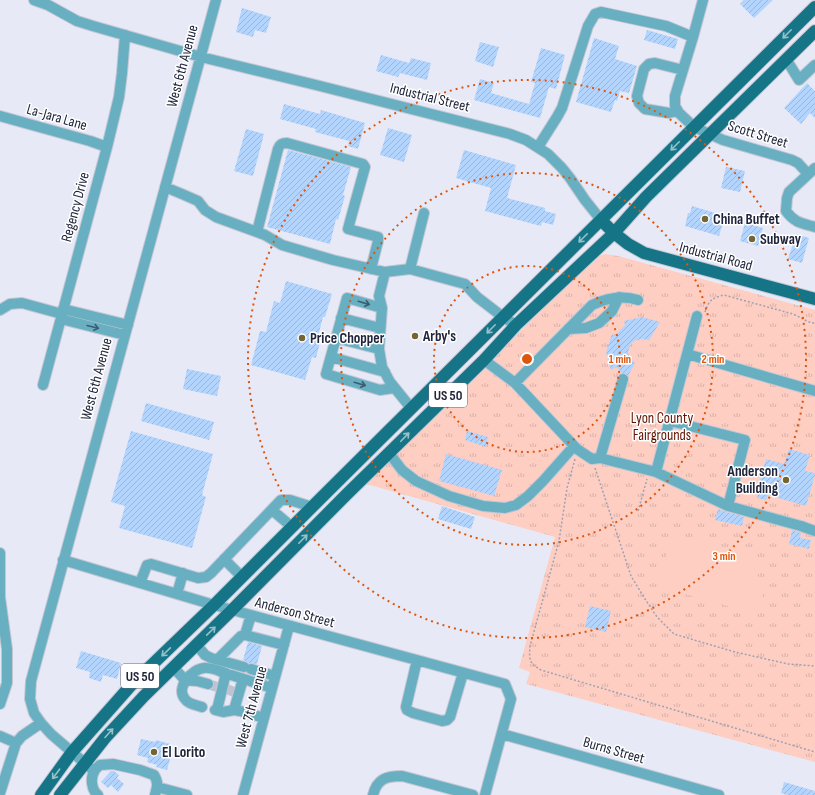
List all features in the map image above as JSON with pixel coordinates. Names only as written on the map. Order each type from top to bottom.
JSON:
[{"type":"main road","name":"US 50","points":[[41,795],[72,752],[134,682],[214,605],[815,7]]},
{"type":"main road","name":"US 50","points":[[60,795],[90,767],[105,738],[144,696],[484,360],[516,325],[614,233],[646,197],[815,31]]},
{"type":"main road","name":"Industrial Street","points":[[601,220],[614,233]]},
{"type":"main road","name":"Industrial Road","points":[[614,233],[628,244],[644,253],[815,299]]},
{"type":"street","name":"West 6th Avenue","points":[[90,767],[40,723],[34,713],[30,699],[30,681],[166,188],[216,0]]},
{"type":"street","points":[[694,127],[674,106],[675,96],[703,0]]},
{"type":"street","name":"Industrial Street","points":[[38,1],[77,21],[201,57],[510,134],[526,140],[548,154],[562,168],[601,220]]},
{"type":"street","points":[[538,147],[562,108],[588,26],[595,14],[601,12],[666,26],[693,37]]},
{"type":"street","name":"Regency Drive","points":[[43,385],[119,97],[125,35]]},
{"type":"street","points":[[786,59],[799,80],[815,65]]},
{"type":"street","points":[[678,111],[669,113],[645,109],[639,103],[637,96],[644,69],[649,64],[655,63],[683,70]]},
{"type":"street","name":"La-Jara Lane","points":[[0,116],[107,147]]},
{"type":"street","name":"Scott Street","points":[[694,127],[723,140],[792,160],[812,171]]},
{"type":"street","points":[[257,232],[278,149],[282,143],[287,143],[363,164],[365,167],[348,228],[378,237],[371,269]]},
{"type":"street","points":[[812,171],[789,192],[786,211],[796,222],[815,227]]},
{"type":"street","points":[[166,188],[198,201],[206,210],[216,217],[257,232],[282,245],[333,260],[385,272],[410,269],[465,284],[477,297],[516,325]]},
{"type":"street","points":[[410,269],[424,213]]},
{"type":"street","points":[[385,272],[379,296],[382,308],[379,349],[382,367],[394,388],[411,408]]},
{"type":"street","points":[[515,383],[592,305],[602,300],[619,297],[629,297],[638,300]]},
{"type":"street","points":[[568,329],[586,328],[599,323],[612,311],[619,297]]},
{"type":"street","points":[[382,308],[347,298],[326,374],[380,390],[394,388]]},
{"type":"street","points":[[0,310],[10,304],[22,303],[126,330]]},
{"type":"street","points":[[653,471],[670,421],[687,354],[700,317]]},
{"type":"street","points":[[341,318],[380,328]]},
{"type":"street","points":[[336,338],[379,349]]},
{"type":"street","points":[[687,354],[815,391]]},
{"type":"street","points":[[331,357],[385,372]]},
{"type":"street","points":[[484,360],[515,383],[576,448],[596,458],[653,471],[728,506],[815,531]]},
{"type":"street","points":[[596,458],[623,379]]},
{"type":"street","points":[[670,421],[745,440],[728,506]]},
{"type":"street","points":[[389,453],[402,470],[416,481],[450,496],[482,506],[505,508],[516,505],[528,496],[576,448]]},
{"type":"street","points":[[140,583],[146,565],[151,564],[198,578],[206,577],[281,500],[290,500],[312,507]]},
{"type":"street","points":[[272,510],[292,526]]},
{"type":"street","points":[[0,553],[0,597],[7,649],[7,683],[0,704]]},
{"type":"street","name":"Anderson Street","points":[[63,560],[214,605],[504,684],[511,699],[502,734]]},
{"type":"street","points":[[224,560],[242,577]]},
{"type":"street","points":[[177,594],[184,573]]},
{"type":"street","points":[[218,659],[241,636],[245,634],[250,615]]},
{"type":"street","name":"West 7th Avenue","points":[[243,795],[289,626]]},
{"type":"street","points":[[245,634],[284,645]]},
{"type":"street","points":[[196,644],[205,655],[275,676]]},
{"type":"street","points":[[417,660],[406,707],[407,710],[413,713],[442,721],[447,720],[450,717],[463,673]]},
{"type":"street","points":[[173,667],[185,680],[197,681],[225,689],[243,679]]},
{"type":"street","points":[[202,706],[184,699],[182,691],[185,680],[196,670],[204,668],[215,670],[272,688]]},
{"type":"street","points":[[226,673],[225,689],[216,710],[223,712],[234,710],[264,718]]},
{"type":"street","points":[[225,689],[234,710]]},
{"type":"street","points":[[0,793],[16,743],[22,736],[40,723]]},
{"type":"street","points":[[485,795],[502,734]]},
{"type":"street","name":"Burns Street","points":[[502,734],[719,795]]},
{"type":"street","points":[[0,736],[16,743]]},
{"type":"street","points":[[98,795],[95,793],[91,782],[90,767],[113,764],[140,770],[154,775],[157,780],[156,791],[187,795]]},
{"type":"street","points":[[373,795],[376,786],[383,779],[393,776],[402,776],[473,795]]},
{"type":"path","points":[[700,317],[707,305],[714,298],[724,295],[794,314],[808,322],[815,324]]},
{"type":"path","points":[[576,448],[567,488],[559,541],[530,646],[529,657],[531,662],[541,670],[815,752]]},
{"type":"path","points":[[596,458],[631,576],[657,617],[674,634],[735,652],[788,664],[815,666]]},
{"type":"path","points":[[638,512],[653,471]]},
{"type":"green space","name":"Lyon County Fairgrounds","points":[[605,254],[618,256],[815,310],[815,762],[526,684],[530,672],[519,668],[555,537],[366,484],[591,261]]},
{"type":"green space","points":[[676,534],[747,554],[765,589],[760,605],[749,612],[657,586],[672,538]]},
{"type":"building","points":[[744,0],[773,0],[754,18],[740,4]]},
{"type":"building","points":[[242,8],[271,17],[266,33],[255,30],[253,37],[236,32]]},
{"type":"building","points":[[647,30],[678,39],[675,49],[644,40]]},
{"type":"building","points":[[594,38],[619,46],[615,59],[637,66],[629,93],[620,91],[611,112],[576,102]]},
{"type":"building","points":[[480,42],[499,47],[493,67],[475,61]]},
{"type":"building","points":[[541,48],[565,55],[556,89],[549,87],[540,118],[474,100],[480,79],[494,83],[491,93],[529,104],[535,83],[531,82]]},
{"type":"building","points":[[381,55],[409,63],[411,58],[431,63],[427,80],[400,73],[398,77],[376,71]]},
{"type":"building","points":[[807,83],[815,91],[815,118],[810,113],[801,124],[784,108]]},
{"type":"building","points":[[284,104],[320,114],[321,110],[365,123],[358,149],[348,146],[349,141],[315,132],[316,129],[280,119]]},
{"type":"building","points":[[388,128],[412,135],[404,162],[380,155]]},
{"type":"building","points":[[246,129],[264,134],[253,176],[234,171]]},
{"type":"building","points":[[288,150],[351,167],[343,195],[345,196],[338,220],[336,219],[330,244],[267,227]]},
{"type":"building","points":[[464,150],[516,165],[507,198],[545,208],[545,211],[556,214],[553,225],[542,222],[541,226],[485,211],[491,188],[456,178]]},
{"type":"building","points":[[726,167],[745,171],[740,192],[721,188]]},
{"type":"building","points":[[692,206],[725,216],[719,236],[685,226],[688,213],[690,213]]},
{"type":"building","points":[[745,223],[763,228],[758,246],[740,241]]},
{"type":"building","points":[[796,234],[809,238],[802,263],[788,259]]},
{"type":"building","points":[[286,281],[332,294],[325,317],[323,317],[317,340],[320,342],[316,358],[312,357],[305,380],[251,365],[260,331],[266,332],[274,301],[280,303]]},
{"type":"building","points":[[642,317],[660,322],[649,340],[641,339],[634,341],[630,345],[628,352],[630,358],[635,363],[628,376],[625,373],[622,373],[617,367],[611,370],[606,352],[612,334],[614,336],[625,325],[624,321]]},
{"type":"building","points":[[187,369],[221,376],[217,396],[183,389]]},
{"type":"building","points":[[146,403],[214,422],[209,440],[141,421]]},
{"type":"building","points":[[131,431],[213,454],[202,495],[206,497],[192,548],[119,528],[125,506],[111,502]]},
{"type":"building","points":[[467,431],[488,437],[486,447],[465,440]]},
{"type":"building","name":"Anderson Building","points":[[789,449],[810,455],[805,471],[815,473],[815,475],[806,506],[768,495],[766,500],[757,498],[760,487],[758,486],[766,459],[784,464]]},
{"type":"building","points":[[446,454],[502,470],[494,496],[439,481]]},
{"type":"building","points":[[442,506],[475,517],[471,529],[438,519]]},
{"type":"building","points":[[718,509],[744,517],[742,526],[715,520]]},
{"type":"building","points":[[792,530],[801,533],[800,538],[811,540],[809,549],[789,544]]},
{"type":"building","points":[[590,606],[611,611],[606,632],[585,627]]},
{"type":"building","points":[[248,642],[262,646],[257,664],[249,663],[243,660]]},
{"type":"building","points":[[81,651],[121,663],[117,679],[103,675],[101,682],[89,678],[90,672],[76,668]]},
{"type":"building","points":[[141,739],[155,742],[156,740],[170,744],[169,747],[173,748],[167,770],[156,767],[157,765],[147,762],[148,758],[137,755]]},
{"type":"building","points":[[111,771],[114,771],[119,775],[117,778],[124,784],[118,792],[111,785],[108,788],[101,782]]},
{"type":"building","points":[[784,782],[815,791],[815,795],[787,795],[781,793]]},
{"type":"tunnel","points":[[208,684],[217,687]]},
{"type":"tunnel","points":[[227,689],[234,692]]},
{"type":"place","name":"China Buffet","points":[[705,219]]},
{"type":"place","name":"Subway","points":[[752,239]]},
{"type":"place","name":"Arby's","points":[[415,336]]},
{"type":"place","name":"Price Chopper","points":[[302,338]]},
{"type":"place","name":"Anderson Building","points":[[786,480]]},
{"type":"place","name":"El Lorito","points":[[154,752]]}]
